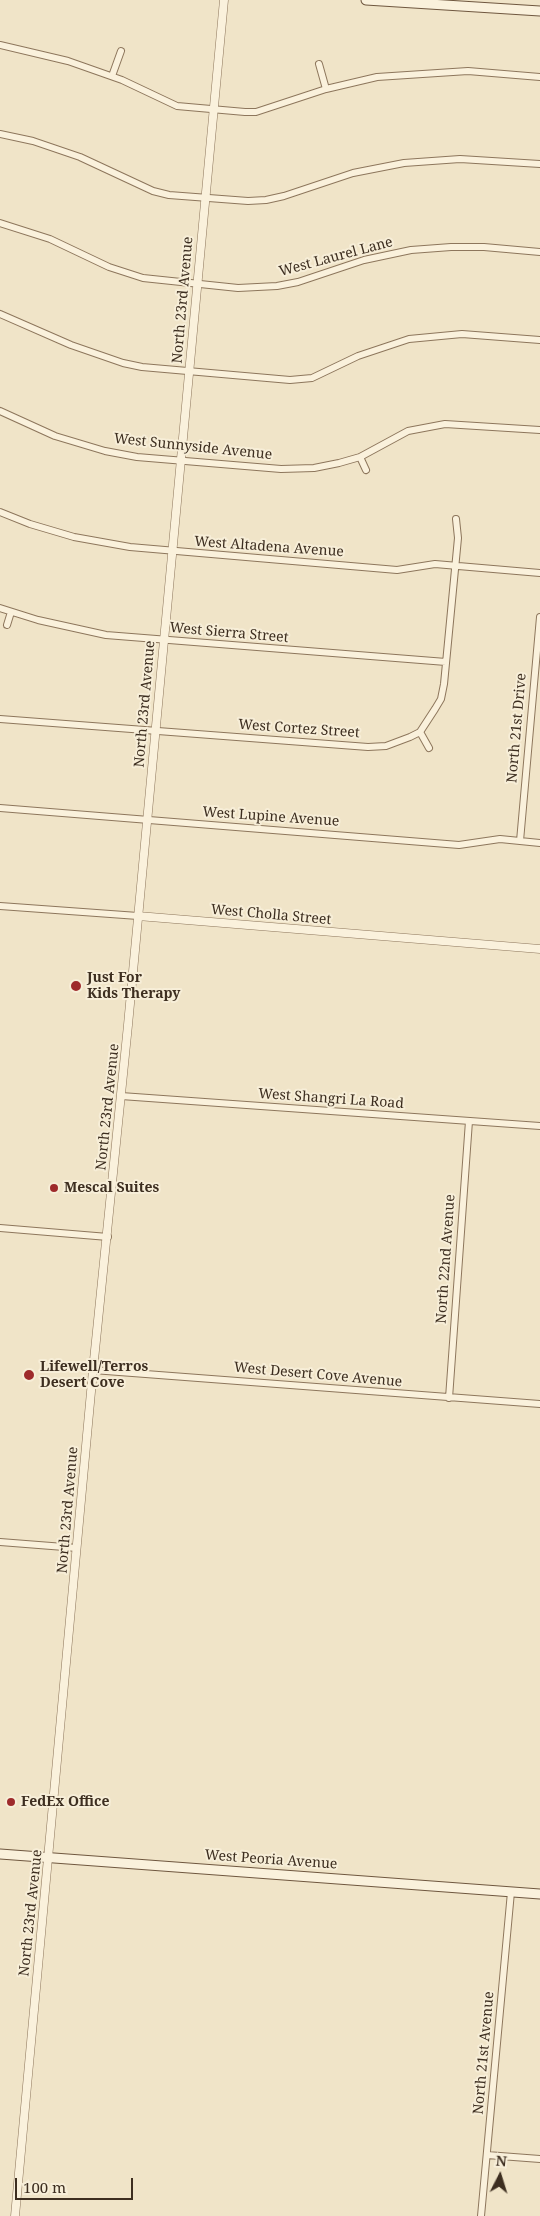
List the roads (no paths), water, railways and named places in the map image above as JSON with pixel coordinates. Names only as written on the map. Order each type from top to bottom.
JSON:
[{"type":"main road","points":[[366,0],[495,4],[540,11]]},
{"type":"main road","name":"West Peoria Avenue","points":[[0,1854],[540,1894]]},
{"type":"street","name":"North 23rd Avenue","points":[[15,2216],[93,1370],[108,1237],[224,0]]},
{"type":"street","points":[[0,45],[61,59],[112,76],[177,106],[214,110],[256,112],[326,89],[377,77],[468,71],[540,77]]},
{"type":"street","points":[[112,76],[121,51]]},
{"type":"street","points":[[319,64],[326,89]]},
{"type":"street","points":[[0,134],[33,141],[80,157],[153,191],[205,198],[266,200],[284,196],[353,173],[427,160],[460,159],[540,164]]},
{"type":"street","name":"West Laurel Lane","points":[[0,223],[50,239],[124,273],[158,281],[238,288],[277,286],[318,276],[377,256],[412,250],[476,247],[540,252]]},
{"type":"street","points":[[0,314],[98,356],[142,367],[302,380],[324,373],[376,349],[409,339],[462,334],[540,340]]},
{"type":"street","name":"West Sunnyside Avenue","points":[[0,410],[55,436],[137,457],[301,469],[360,457],[408,431],[445,424],[540,430]]},
{"type":"street","points":[[360,457],[366,470]]},
{"type":"street","name":"West Altadena Avenue","points":[[0,512],[30,524],[74,537],[172,552],[397,570],[435,564],[540,573]]},
{"type":"street","points":[[429,748],[420,732],[440,699],[446,662],[456,566],[458,538],[456,519]]},
{"type":"street","name":"West Sierra Street","points":[[0,608],[78,630],[163,640],[446,662]]},
{"type":"street","points":[[7,626],[11,612]]},
{"type":"street","name":"North 21st Drive","points":[[520,841],[540,617]]},
{"type":"street","name":"West Cortez Street","points":[[0,719],[368,747],[386,746],[420,732]]},
{"type":"street","name":"West Lupine Avenue","points":[[0,808],[459,845],[500,839],[540,843]]},
{"type":"street","name":"West Cholla Street","points":[[0,906],[540,949]]},
{"type":"street","name":"West Shangri La Road","points":[[121,1096],[540,1126]]},
{"type":"street","name":"North 22nd Avenue","points":[[449,1398],[468,1121]]},
{"type":"street","points":[[0,1228],[108,1237]]},
{"type":"street","name":"West Desert Cove Avenue","points":[[93,1370],[540,1404]]},
{"type":"street","points":[[0,1542],[77,1548]]},
{"type":"street","name":"North 21st Avenue","points":[[481,2216],[511,1892]]},
{"type":"street","points":[[487,2155],[540,2159]]},
{"type":"place","name":"Just For Kids Therapy","points":[[76,986]]},
{"type":"place","name":"Mescal Suites","points":[[54,1188]]},
{"type":"place","name":"Lifewell/Terros Desert Cove","points":[[29,1375]]},
{"type":"place","name":"FedEx Office","points":[[11,1802]]}]
